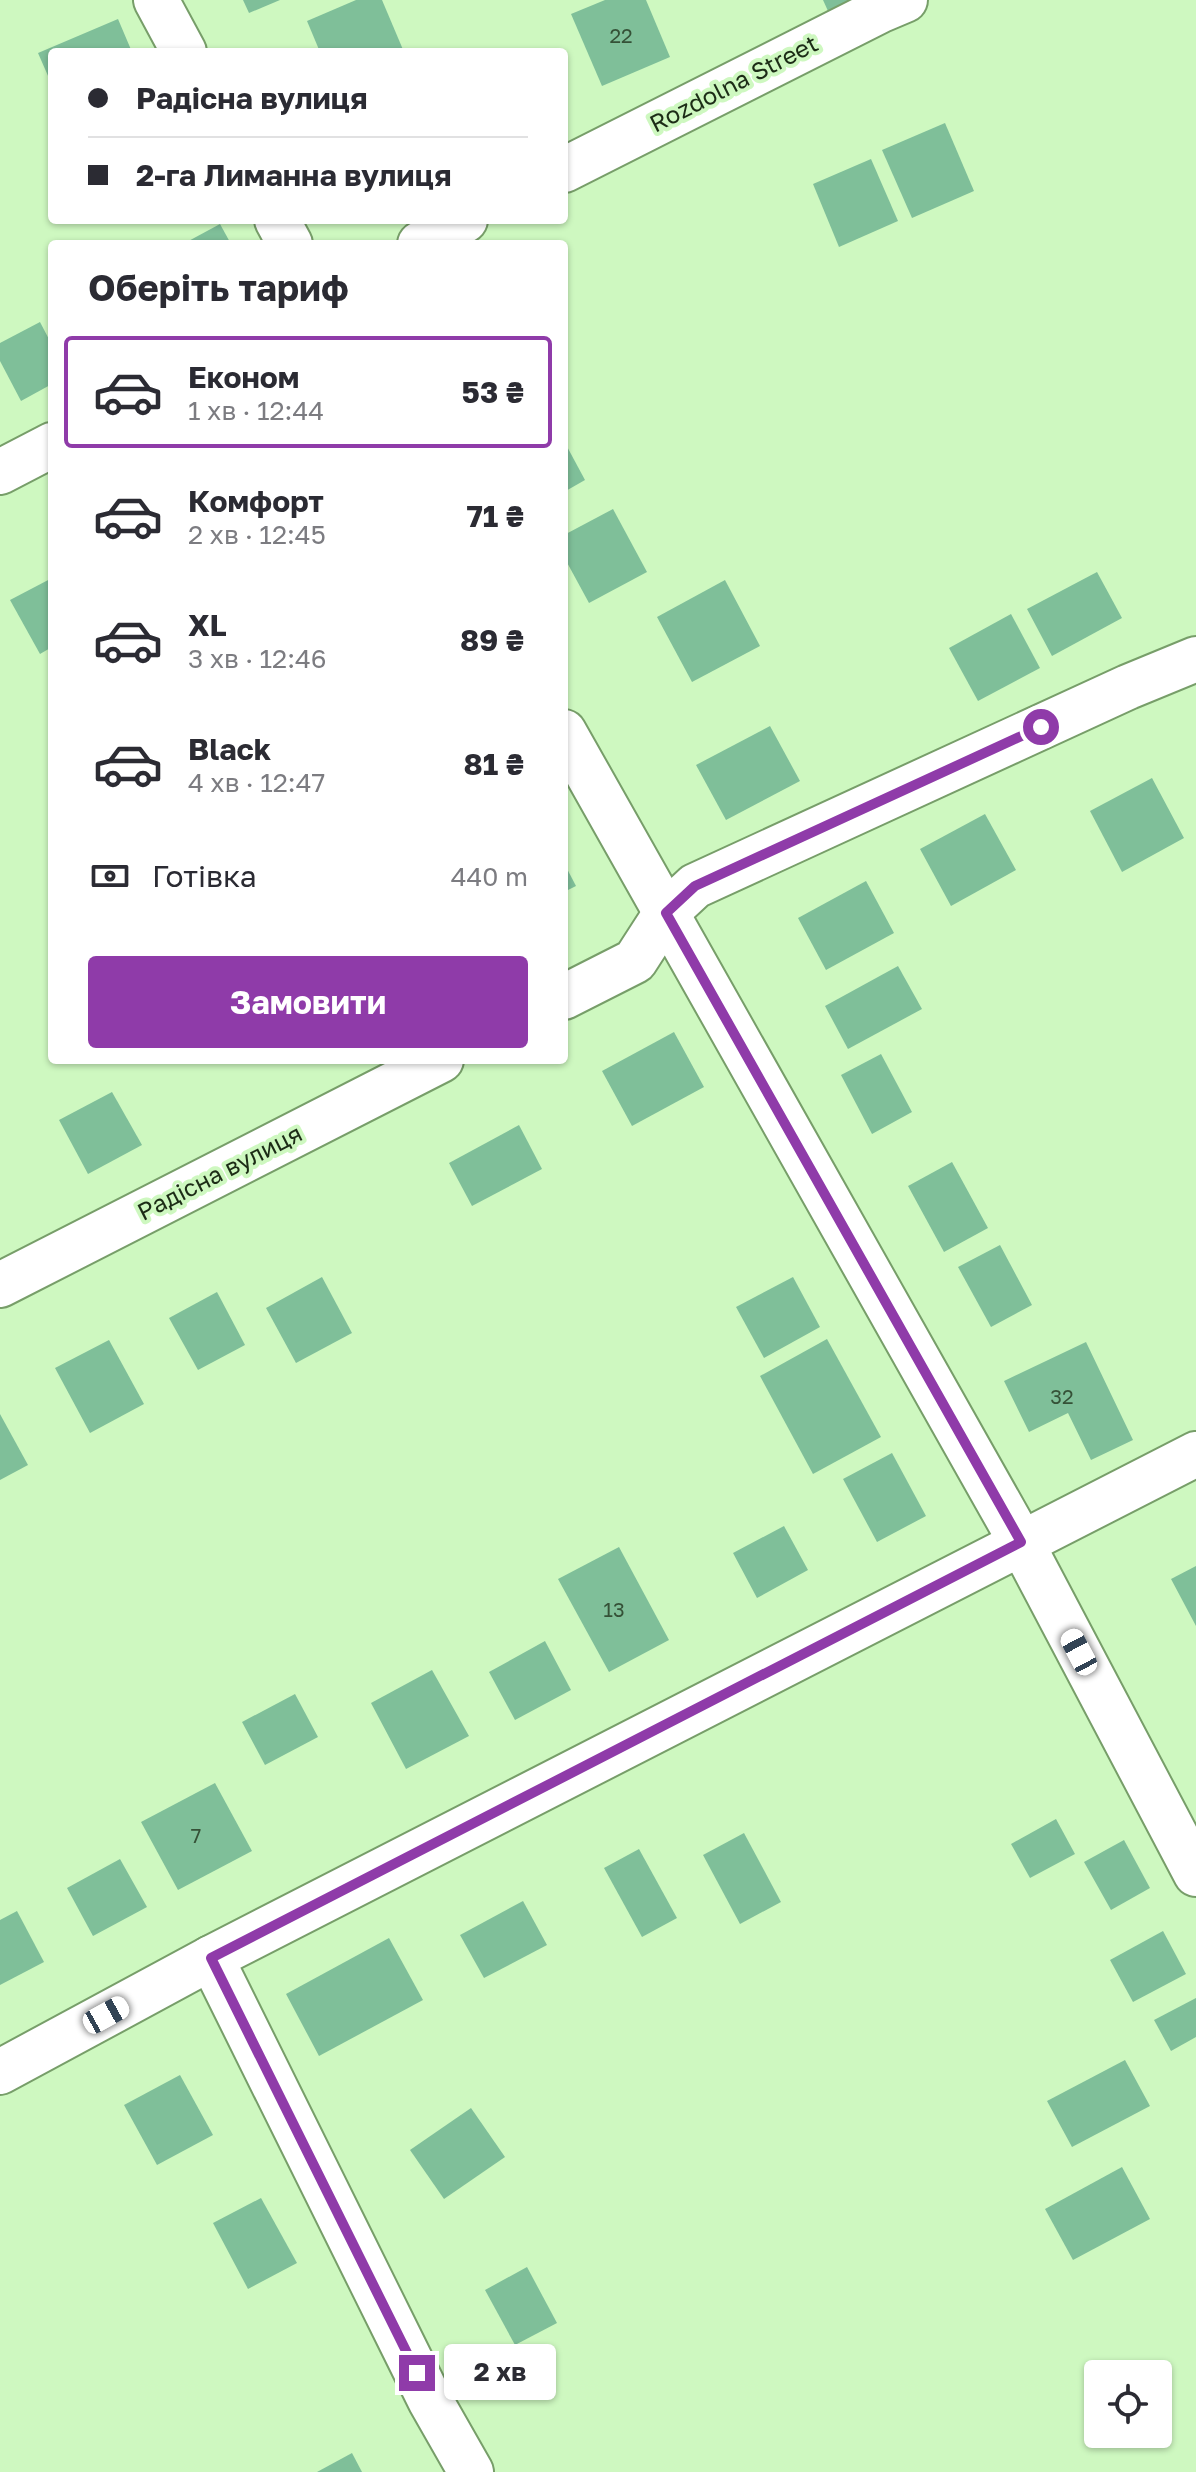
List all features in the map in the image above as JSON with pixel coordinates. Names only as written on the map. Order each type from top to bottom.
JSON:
[{"type":"street","points":[[156,0],[182,48]]},
{"type":"street","name":"Rozdolna Street","points":[[568,168],[905,0]]},
{"type":"street","points":[[428,240],[458,224]]},
{"type":"street","points":[[0,472],[48,447]]},
{"type":"street","points":[[568,995],[635,961],[666,913],[695,886],[1128,687],[1196,659]]},
{"type":"street","points":[[568,739],[1021,1542],[1196,1874]]},
{"type":"street","name":"Радісна вулиця","points":[[0,1285],[433,1064]]},
{"type":"street","points":[[0,2072],[211,1958],[1196,1454]]},
{"type":"street","points":[[211,1958],[430,2400],[471,2472]]},
{"type":"building","points":[[243,0],[280,0],[249,13]]},
{"type":"building","points":[[356,0],[382,0],[402,48],[318,48],[307,21]]},
{"type":"building","points":[[605,0],[646,0],[670,57],[602,86],[571,14]]},
{"type":"building","points":[[823,0],[854,0],[828,11]]},
{"type":"building","points":[[118,19],[130,48],[50,48]]},
{"type":"building","points":[[48,49],[48,76],[38,53]]},
{"type":"building","points":[[945,123],[974,191],[912,218],[882,150]]},
{"type":"building","points":[[871,159],[898,221],[839,247],[813,184]]},
{"type":"building","points":[[220,224],[229,240],[190,240]]},
{"type":"building","points":[[40,322],[48,337],[48,386],[21,401],[0,361],[0,343]]},
{"type":"building","points":[[568,448],[585,480],[568,490]]},
{"type":"building","points":[[613,509],[647,572],[589,603],[568,564],[568,533]]},
{"type":"building","points":[[1097,572],[1122,618],[1052,656],[1027,609]]},
{"type":"building","points":[[48,580],[48,649],[40,654],[10,600]]},
{"type":"building","points":[[725,580],[760,646],[692,682],[657,617]]},
{"type":"building","points":[[1011,614],[1040,668],[978,701],[949,648]]},
{"type":"building","points":[[770,726],[800,781],[726,820],[696,765]]},
{"type":"building","points":[[1152,778],[1184,838],[1122,872],[1090,811]]},
{"type":"building","points":[[985,814],[1016,870],[951,906],[920,849]]},
{"type":"building","points":[[568,871],[576,886],[568,890]]},
{"type":"building","points":[[866,881],[894,933],[826,970],[798,918]]},
{"type":"building","points":[[898,966],[922,1009],[848,1049],[825,1006]]},
{"type":"building","points":[[674,1032],[704,1087],[632,1126],[602,1071]]},
{"type":"building","points":[[881,1054],[912,1112],[872,1134],[841,1075]]},
{"type":"building","points":[[112,1092],[142,1145],[88,1174],[59,1120]]},
{"type":"building","points":[[519,1125],[542,1169],[472,1206],[449,1163]]},
{"type":"building","points":[[952,1162],[988,1228],[944,1252],[908,1186]]},
{"type":"building","points":[[1000,1245],[1032,1305],[991,1327],[958,1267]]},
{"type":"building","points":[[322,1277],[352,1333],[296,1363],[266,1308]]},
{"type":"building","points":[[793,1277],[820,1327],[764,1358],[736,1307]]},
{"type":"building","points":[[217,1292],[245,1345],[198,1370],[169,1318]]},
{"type":"building","points":[[827,1339],[881,1437],[813,1474],[760,1376]]},
{"type":"building","points":[[109,1340],[144,1404],[90,1433],[55,1368]]},
{"type":"building","points":[[1086,1342],[1133,1440],[1091,1460],[1068,1413],[1029,1432],[1004,1381]]},
{"type":"building","points":[[0,1414],[28,1465],[0,1480]]},
{"type":"building","points":[[892,1453],[926,1516],[877,1542],[843,1479]]},
{"type":"building","points":[[784,1526],[808,1570],[757,1598],[733,1553]]},
{"type":"building","points":[[619,1547],[669,1640],[609,1672],[558,1579]]},
{"type":"building","points":[[1196,1566],[1196,1626],[1171,1579]]},
{"type":"building","points":[[545,1641],[571,1690],[515,1720],[489,1672]]},
{"type":"building","points":[[432,1670],[469,1736],[406,1769],[371,1703]]},
{"type":"building","points":[[295,1694],[318,1737],[265,1765],[242,1722]]},
{"type":"building","points":[[215,1783],[252,1851],[178,1890],[141,1822]]},
{"type":"building","points":[[1056,1819],[1075,1854],[1030,1878],[1011,1844]]},
{"type":"building","points":[[744,1833],[781,1902],[740,1924],[703,1855]]},
{"type":"building","points":[[1124,1840],[1150,1888],[1111,1910],[1084,1862]]},
{"type":"building","points":[[639,1849],[677,1918],[642,1937],[604,1868]]},
{"type":"building","points":[[120,1859],[147,1907],[93,1936],[67,1888]]},
{"type":"building","points":[[523,1901],[547,1945],[484,1978],[460,1935]]},
{"type":"building","points":[[17,1911],[44,1962],[0,1985],[0,1920]]},
{"type":"building","points":[[1163,1931],[1186,1974],[1133,2002],[1110,1960]]},
{"type":"building","points":[[389,1938],[423,2000],[319,2056],[286,1994]]},
{"type":"building","points":[[1196,1998],[1196,2037],[1171,2051],[1154,2020]]},
{"type":"building","points":[[1125,2060],[1150,2106],[1072,2147],[1047,2101]]},
{"type":"building","points":[[180,2075],[213,2135],[157,2165],[124,2105]]},
{"type":"building","points":[[471,2108],[505,2157],[444,2199],[410,2150]]},
{"type":"building","points":[[1122,2167],[1150,2219],[1073,2260],[1045,2209]]},
{"type":"building","points":[[261,2198],[297,2263],[248,2289],[213,2223]]},
{"type":"building","points":[[527,2267],[557,2323],[515,2345],[485,2290]]},
{"type":"building","points":[[352,2453],[362,2472],[317,2472]]},
{"type":"route","points":[[417,2373],[211,1958],[1021,1542],[666,913],[695,886],[1041,727]]}]
